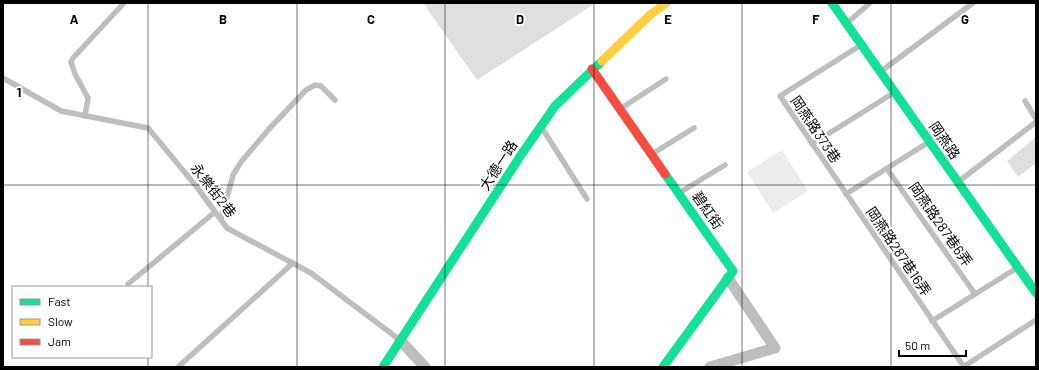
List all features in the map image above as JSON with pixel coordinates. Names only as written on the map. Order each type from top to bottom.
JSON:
[{"type":"street","name":"大德一路","points":[[383,367],[555,106],[650,14],[666,3]]},
{"type":"street","name":"岡燕路","points":[[832,3],[1036,293]]},
{"type":"street","name":"碧紅街","points":[[592,69],[733,271],[728,278]]},
{"type":"street","points":[[663,367],[728,278],[775,348],[710,367]]},
{"type":"street","points":[[400,340],[425,367]]},
{"type":"lane","points":[[85,116],[88,98],[75,74],[71,62],[124,3]]},
{"type":"lane","points":[[846,24],[870,3]]},
{"type":"lane","points":[[880,72],[973,3]]},
{"type":"lane","name":"岡燕路373巷","points":[[846,194],[780,96],[861,44]]},
{"type":"lane","name":"永樂街2巷","points":[[3,78],[61,111],[148,128],[196,186],[227,228],[311,273],[400,340]]},
{"type":"lane","points":[[620,109],[666,79]]},
{"type":"lane","points":[[221,219],[233,175],[241,162],[269,129],[306,90],[315,85],[321,86],[335,100]]},
{"type":"lane","points":[[812,144],[895,92]]},
{"type":"lane","points":[[1024,101],[1036,119]]},
{"type":"lane","points":[[958,182],[1036,122]]},
{"type":"lane","points":[[541,126],[587,199]]},
{"type":"lane","points":[[651,154],[694,128]]},
{"type":"lane","points":[[846,194],[929,141]]},
{"type":"lane","points":[[679,193],[724,165]]},
{"type":"lane","name":"岡燕路287巷6弄","points":[[886,169],[975,294]]},
{"type":"lane","name":"岡燕路287巷16弄","points":[[846,194],[964,367]]},
{"type":"lane","points":[[128,284],[215,212]]},
{"type":"lane","points":[[178,367],[293,263]]},
{"type":"lane","points":[[932,320],[1018,267]]},
{"type":"lane","points":[[964,367],[1036,320]]},
{"type":"shaded area","points":[[782,150],[808,191],[773,213],[747,172]]},
{"type":"building","points":[[423,3],[596,3],[477,80]]},
{"type":"building","points":[[1036,137],[1036,163],[1018,177],[1007,161]]},
{"type":"traffic: fast","points":[[832,3],[1036,293]]},
{"type":"traffic: fast","points":[[383,367],[521,155],[555,106],[602,61]]},
{"type":"traffic: fast","points":[[663,367],[733,271],[665,174]]},
{"type":"traffic: slow","points":[[602,61],[650,15],[666,3]]},
{"type":"traffic: jam","points":[[592,69],[665,174]]}]
